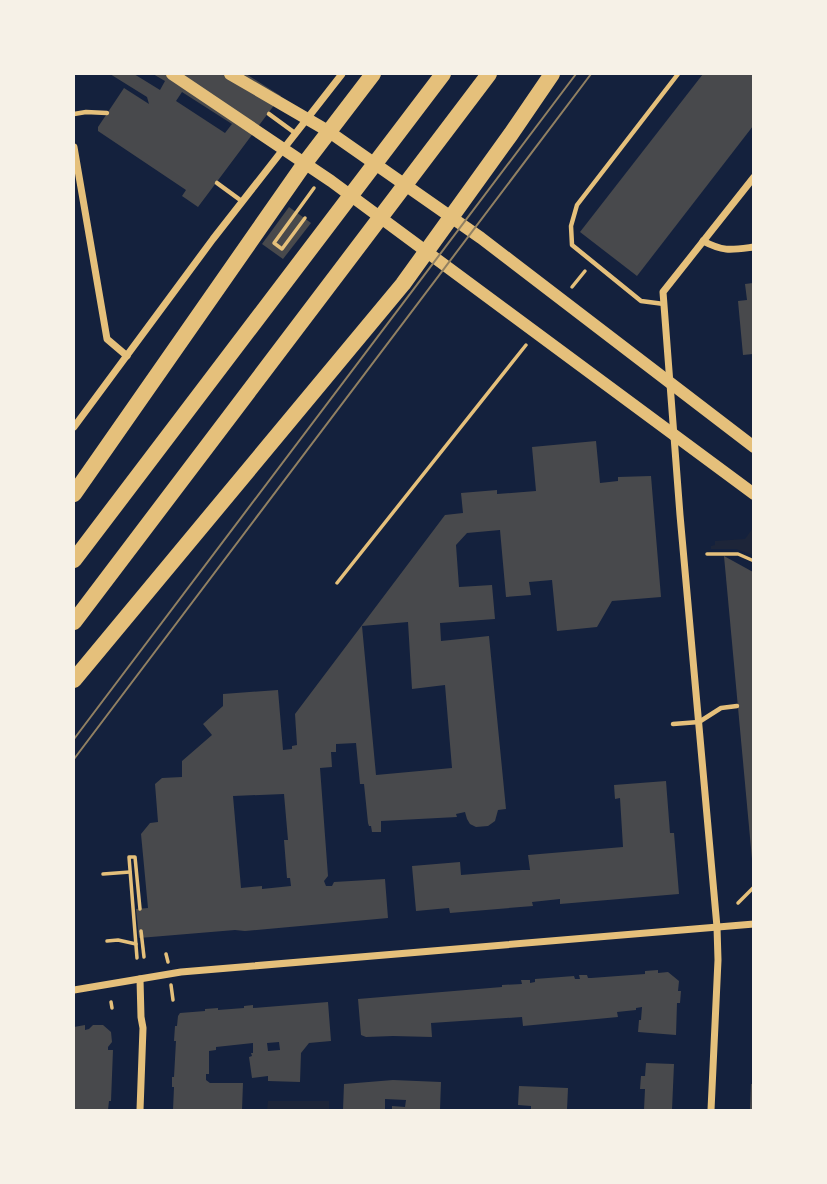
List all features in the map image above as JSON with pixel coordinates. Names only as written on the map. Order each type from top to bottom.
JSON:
[{"type":"highway","points":[[74,494],[305,163],[373,74]]},
{"type":"highway","points":[[74,559],[443,74]]},
{"type":"highway","points":[[74,622],[489,74]]},
{"type":"highway","points":[[74,680],[394,295],[552,74]]},
{"type":"main road","points":[[172,74],[305,163],[754,494]]},
{"type":"main road","points":[[230,74],[328,131],[452,217],[754,447]]},
{"type":"street","points":[[74,427],[342,74]]},
{"type":"street","points":[[74,147],[107,339],[127,356]]},
{"type":"street","points":[[710,1111],[718,960],[717,927],[663,292],[754,177]]},
{"type":"street","points":[[703,241],[718,249],[754,247]]},
{"type":"street","points":[[74,412],[81,417]]},
{"type":"street","points":[[74,990],[181,972],[754,924]]},
{"type":"street","points":[[140,979],[143,1028],[140,1111]]},
{"type":"lane","points":[[664,304],[641,301],[572,245],[571,226],[577,205],[678,74]]},
{"type":"lane","points":[[74,114],[107,113]]},
{"type":"lane","points":[[269,114],[296,134]]},
{"type":"lane","points":[[217,183],[243,202]]},
{"type":"lane","points":[[673,724],[699,722],[720,708],[737,706]]},
{"type":"path","points":[[305,218],[282,249],[274,243],[309,194]]},
{"type":"path","points":[[567,294],[593,261]]},
{"type":"path","points":[[337,583],[533,336]]},
{"type":"path","points":[[706,554],[738,554],[754,561]]},
{"type":"path","points":[[137,958],[129,857],[135,857],[140,909]]},
{"type":"path","points":[[103,874],[130,872]]},
{"type":"path","points":[[738,903],[754,887]]},
{"type":"path","points":[[142,930],[144,957]]},
{"type":"path","points":[[107,940],[136,944]]},
{"type":"path","points":[[166,954],[168,962]]},
{"type":"path","points":[[171,984],[173,1000]]},
{"type":"shaded area","points":[[753,528],[753,555],[736,549],[711,549],[715,541],[745,539]]},
{"type":"shaded area","points":[[268,1101],[329,1101],[329,1110],[267,1110]]},
{"type":"building","points":[[110,74],[134,74],[160,90],[165,81],[153,74],[246,74],[281,96],[198,207],[182,196],[186,190],[98,131],[124,88],[149,104],[147,97]],"holes":[[[182,92],[232,124],[225,133],[176,101]]]},
{"type":"building","points":[[703,74],[753,74],[753,126],[637,276],[580,232]]},
{"type":"building","points":[[289,207],[311,223],[283,259],[262,244]]},
{"type":"building","points":[[753,283],[753,354],[743,355],[738,301],[747,300],[745,284]]},
{"type":"building","points":[[596,441],[600,483],[618,481],[618,477],[651,476],[661,597],[612,601],[597,627],[557,631],[552,580],[529,582],[531,595],[506,597],[500,530],[467,533],[456,545],[459,587],[492,585],[495,619],[440,623],[441,641],[489,636],[506,809],[498,810],[495,821],[488,826],[476,827],[470,824],[465,812],[456,814],[457,817],[381,821],[381,832],[372,832],[368,823],[364,784],[360,784],[356,743],[336,744],[336,752],[331,752],[332,767],[320,768],[328,876],[324,881],[326,886],[332,886],[334,882],[385,879],[388,918],[139,938],[136,909],[148,908],[141,834],[150,823],[158,822],[155,784],[162,778],[182,777],[182,761],[212,735],[203,724],[223,706],[223,694],[278,690],[283,750],[292,749],[292,746],[297,745],[295,714],[445,515],[463,513],[461,493],[536,491],[532,447]],"holes":[[[408,622],[412,689],[445,685],[452,768],[376,775],[362,626]],[[284,794],[288,840],[284,840],[287,878],[290,878],[291,886],[241,888],[233,796]]]},
{"type":"building","points":[[724,556],[753,572],[753,859],[752,859]]},
{"type":"building","points":[[666,781],[679,894],[560,904],[560,899],[532,902],[533,906],[450,913],[449,908],[416,911],[412,866],[460,862],[461,875],[530,870],[528,855],[623,847],[620,798],[615,799],[614,785]]},
{"type":"building","points":[[658,970],[658,973],[668,972],[679,981],[678,991],[681,991],[680,1003],[677,1003],[676,1035],[638,1032],[642,1007],[617,1012],[618,1017],[523,1026],[522,1017],[431,1023],[432,1037],[361,1035],[358,999],[502,987],[522,984],[521,980],[530,980],[530,983],[535,982],[535,979],[574,976],[575,979],[580,979],[579,975],[591,978],[645,974],[645,971]]},
{"type":"building","points":[[328,1002],[331,1041],[309,1043],[301,1053],[300,1082],[268,1081],[268,1076],[252,1078],[249,1057],[253,1053],[253,1043],[216,1047],[216,1050],[209,1051],[209,1074],[206,1074],[206,1080],[210,1083],[243,1083],[242,1110],[173,1110],[175,1026],[180,1013],[253,1005],[253,1008]],"holes":[[[279,1042],[280,1050],[268,1051],[267,1043]]]},
{"type":"building","points":[[85,1025],[85,1030],[93,1025],[103,1025],[111,1032],[112,1042],[108,1050],[113,1050],[111,1101],[108,1110],[74,1110],[74,1027]]},
{"type":"building","points":[[646,1063],[674,1064],[672,1110],[644,1110],[645,1089],[640,1089]]},
{"type":"building","points":[[393,1080],[441,1082],[440,1110],[392,1110],[392,1106],[405,1107],[406,1100],[385,1099],[385,1110],[343,1110],[344,1084]]},
{"type":"building","points":[[753,1084],[753,1110],[750,1110]]},
{"type":"building","points":[[519,1086],[568,1088],[567,1110],[531,1110],[531,1106],[518,1105]]},
{"type":"tram line","points":[[74,739],[576,74]]},
{"type":"tram line","points":[[74,759],[591,74]]}]
